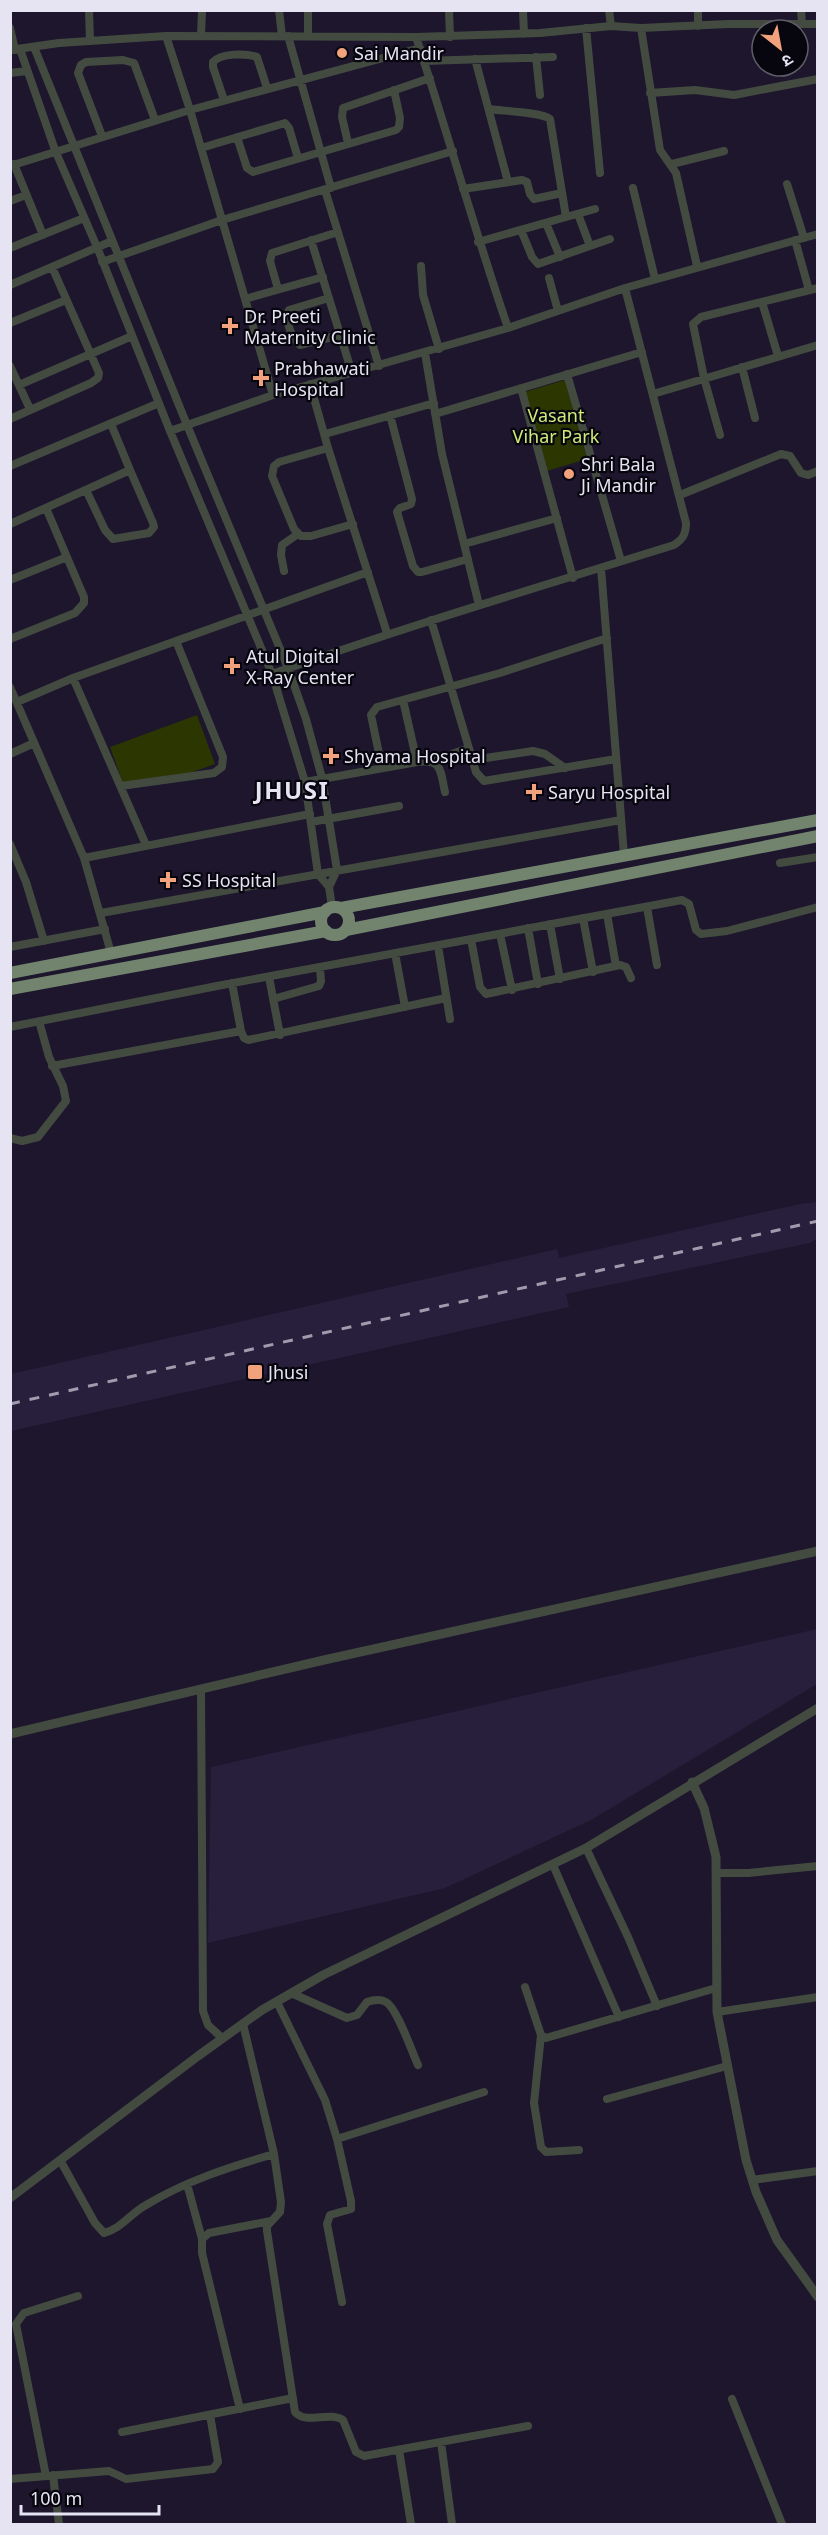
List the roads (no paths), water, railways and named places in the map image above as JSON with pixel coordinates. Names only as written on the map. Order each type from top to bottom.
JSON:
[{"type":"highway","points":[[10,973],[333,909],[818,820]]},
{"type":"highway","points":[[10,988],[326,931],[338,934],[346,930],[818,836]]},
{"type":"highway","points":[[333,909],[348,918],[346,930]]},
{"type":"highway","points":[[326,931],[322,924],[333,909]]},
{"type":"street","points":[[89,10],[90,41]]},
{"type":"street","points":[[201,36],[202,10]]},
{"type":"street","points":[[279,10],[321,151],[338,232],[379,366]]},
{"type":"street","points":[[308,10],[308,36]]},
{"type":"street","points":[[449,10],[450,37]]},
{"type":"street","points":[[523,10],[524,33]]},
{"type":"street","points":[[609,10],[611,26]]},
{"type":"street","points":[[698,10],[698,26]]},
{"type":"street","points":[[15,50],[90,41],[166,36],[450,37],[611,26],[641,28],[750,24]]},
{"type":"street","points":[[10,28],[15,50],[27,71],[55,150],[272,674],[304,782],[318,874],[329,887],[333,909]]},
{"type":"street","points":[[586,28],[600,173]]},
{"type":"street","points":[[641,28],[660,150],[664,159],[672,164],[676,173],[697,266]]},
{"type":"street","points":[[166,36],[190,110],[273,395]]},
{"type":"street","points":[[417,37],[453,151],[478,242],[508,328]]},
{"type":"street","points":[[34,47],[187,425],[265,610],[306,719],[322,778],[337,870],[329,887]]},
{"type":"street","points":[[43,235],[12,165],[224,100],[420,48]]},
{"type":"street","points":[[224,100],[213,67],[213,62],[219,57],[251,55],[256,57],[267,88]]},
{"type":"street","points":[[536,57],[540,95]]},
{"type":"street","points":[[424,62],[554,57]]},
{"type":"street","points":[[475,59],[508,182]]},
{"type":"street","points":[[102,136],[78,74],[81,65],[86,62],[123,60],[134,63],[155,120]]},
{"type":"street","points":[[10,73],[27,71]]},
{"type":"street","points":[[348,143],[342,117],[343,108],[430,78]]},
{"type":"street","points":[[650,93],[695,90],[734,94],[818,79]]},
{"type":"street","points":[[237,137],[249,171],[257,171],[399,127],[400,118],[394,90]]},
{"type":"street","points":[[489,109],[517,111],[550,118],[567,217]]},
{"type":"street","points":[[201,148],[285,123],[289,128],[298,158]]},
{"type":"street","points":[[102,262],[222,220],[453,151]]},
{"type":"street","points":[[672,164],[724,151]]},
{"type":"street","points":[[463,189],[526,180],[534,199],[562,193]]},
{"type":"street","points":[[787,184],[804,238]]},
{"type":"street","points":[[633,188],[655,279]]},
{"type":"street","points":[[10,201],[26,195]]},
{"type":"street","points":[[478,242],[595,209]]},
{"type":"street","points":[[578,214],[590,246]]},
{"type":"street","points":[[10,248],[84,218]]},
{"type":"street","points":[[546,223],[560,257]]},
{"type":"street","points":[[520,231],[535,261],[544,263],[610,239]]},
{"type":"street","points":[[278,289],[270,261],[272,253],[338,232]]},
{"type":"street","points":[[170,431],[273,395],[439,349],[697,266],[818,234]]},
{"type":"street","points":[[311,240],[352,373]]},
{"type":"street","points":[[720,435],[693,331],[696,320],[813,289],[795,240]]},
{"type":"street","points":[[10,285],[112,241]]},
{"type":"street","points":[[421,266],[423,295],[439,349]]},
{"type":"street","points":[[10,419],[96,381],[99,372],[52,267]]},
{"type":"street","points":[[245,298],[322,277]]},
{"type":"street","points":[[549,278],[558,311]]},
{"type":"street","points":[[272,674],[387,633],[573,578],[674,545],[681,540],[686,533],[686,523],[680,495],[625,288]]},
{"type":"street","points":[[329,298],[289,310],[286,316],[287,321],[295,340],[300,345],[340,335]]},
{"type":"street","points":[[10,322],[66,300]]},
{"type":"street","points":[[762,302],[778,356]]},
{"type":"street","points":[[19,385],[132,336]]},
{"type":"street","points":[[653,394],[818,345]]},
{"type":"street","points":[[435,414],[642,352]]},
{"type":"street","points":[[425,353],[442,454],[479,605]]},
{"type":"street","points":[[10,366],[30,409]]},
{"type":"street","points":[[742,367],[755,418]]},
{"type":"street","points":[[567,374],[621,561]]},
{"type":"street","points":[[310,384],[387,633]]},
{"type":"street","points":[[521,388],[573,578]]},
{"type":"street","points":[[10,454],[13,465],[159,403]]},
{"type":"street","points":[[325,434],[434,403]]},
{"type":"street","points":[[390,415],[412,499],[411,504],[400,508],[397,512],[413,566],[418,572],[422,572],[468,559]]},
{"type":"street","points":[[86,490],[105,530],[113,539],[149,533],[154,527],[111,424]]},
{"type":"street","points":[[298,534],[272,471],[279,462],[328,448]]},
{"type":"street","points":[[680,495],[781,454],[790,456],[801,473],[808,475],[818,471]]},
{"type":"street","points":[[10,524],[130,470]]},
{"type":"street","points":[[10,639],[75,613],[84,603],[84,597],[46,508]]},
{"type":"street","points":[[464,544],[557,518]]},
{"type":"street","points":[[284,571],[281,550],[286,541],[298,534],[311,536],[353,524]]},
{"type":"street","points":[[10,580],[67,557]]},
{"type":"street","points":[[601,568],[624,855]]},
{"type":"street","points":[[17,702],[73,678],[368,572]]},
{"type":"street","points":[[431,620],[479,778],[489,782],[616,759]]},
{"type":"street","points":[[382,768],[372,720],[372,710],[377,707],[607,639]]},
{"type":"street","points":[[120,786],[214,773],[222,767],[223,757],[176,641]]},
{"type":"street","points":[[73,678],[146,845]]},
{"type":"street","points":[[10,687],[84,858],[111,953]]},
{"type":"street","points":[[403,700],[417,762]]},
{"type":"street","points":[[10,754],[34,743]]},
{"type":"street","points":[[304,782],[432,761],[469,748]]},
{"type":"street","points":[[472,760],[533,751],[545,754],[565,768]]},
{"type":"street","points":[[432,761],[440,768],[445,792]]},
{"type":"street","points":[[84,858],[146,845],[399,806]]},
{"type":"street","points":[[101,913],[621,820]]},
{"type":"street","points":[[10,844],[26,882],[44,941]]},
{"type":"street","points":[[780,863],[818,857]]},
{"type":"street","points":[[10,1027],[232,983],[687,901],[691,907],[696,930],[701,934],[727,931],[818,907]]},
{"type":"street","points":[[647,907],[657,965]]},
{"type":"street","points":[[607,914],[616,966]]},
{"type":"street","points":[[583,918],[593,972]]},
{"type":"street","points":[[550,924],[560,979]]},
{"type":"street","points":[[528,928],[538,984]]},
{"type":"street","points":[[10,947],[105,930]]},
{"type":"street","points":[[500,934],[512,990]]},
{"type":"street","points":[[471,939],[482,992],[489,995],[616,966],[626,967],[631,978]]},
{"type":"street","points":[[438,946],[450,1019]]},
{"type":"street","points":[[395,953],[405,1007]]},
{"type":"street","points":[[273,999],[319,986],[320,968]]},
{"type":"street","points":[[269,977],[280,1035]]},
{"type":"street","points":[[232,983],[241,1031],[244,1038],[248,1040],[446,999]]},
{"type":"street","points":[[10,1138],[22,1141],[38,1137],[65,1104],[66,1096],[52,1066],[39,1021]]},
{"type":"street","points":[[52,1066],[241,1031]]},
{"type":"street","points":[[10,1734],[818,1551]]},
{"type":"street","points":[[201,1689],[203,2011],[208,2025],[222,2038]]},
{"type":"street","points":[[10,2198],[222,2038],[291,1993],[586,1848],[818,1708]]},
{"type":"street","points":[[692,1782],[709,1824],[717,1873],[717,2012],[752,2180],[777,2240],[818,2297]]},
{"type":"street","points":[[586,1848],[628,1937],[657,2006]]},
{"type":"street","points":[[553,1865],[619,2017]]},
{"type":"street","points":[[717,1873],[748,1873],[818,1866]]},
{"type":"street","points":[[525,1986],[541,2035],[534,2103],[541,2147],[546,2152],[579,2150]]},
{"type":"street","points":[[541,2035],[550,2038],[716,1988]]},
{"type":"street","points":[[291,1993],[347,2018],[357,2015],[367,2002],[379,2000],[387,2003],[394,2012],[418,2065]]},
{"type":"street","points":[[717,2012],[818,1997]]},
{"type":"street","points":[[277,2002],[321,2089],[337,2139],[352,2205],[348,2211],[330,2215],[327,2224],[342,2302]]},
{"type":"street","points":[[243,2024],[274,2154],[281,2207],[280,2212],[267,2226],[267,2241],[292,2398],[298,2416],[304,2418],[335,2416],[343,2420],[359,2455],[399,2450],[528,2426]]},
{"type":"street","points":[[607,2099],[727,2066]]},
{"type":"street","points":[[337,2139],[484,2092]]},
{"type":"street","points":[[60,2160],[95,2223],[104,2233],[117,2228],[146,2204],[210,2173],[274,2154]]},
{"type":"street","points":[[752,2180],[818,2171]]},
{"type":"street","points":[[187,2184],[240,2409]]},
{"type":"street","points":[[202,2240],[209,2233],[271,2221]]},
{"type":"street","points":[[59,2524],[16,2324],[24,2313],[78,2296]]},
{"type":"street","points":[[122,2432],[292,2398]]},
{"type":"street","points":[[732,2399],[782,2524]]},
{"type":"street","points":[[10,2479],[109,2470],[126,2479],[213,2469],[218,2462],[210,2415]]},
{"type":"street","points":[[441,2442],[452,2524]]},
{"type":"street","points":[[399,2450],[411,2524]]},
{"type":"railway","points":[[10,1404],[818,1221]]},
{"type":"place","name":"Sai Mandir","points":[[342,53]]},
{"type":"place","name":"Dr. Preeti Maternity Clinic","points":[[230,326]]},
{"type":"place","name":"Prabhawati Hospital","points":[[261,378]]},
{"type":"place","name":"Shri Bala Ji Mandir","points":[[569,474]]},
{"type":"place","name":"Atul Digital X-Ray Center","points":[[232,666]]},
{"type":"place","name":"Shyama Hospital","points":[[331,756]]},
{"type":"place","name":"Saryu Hospital","points":[[534,792]]},
{"type":"place","name":"SS Hospital","points":[[168,880]]},
{"type":"place","name":"Jhusi","points":[[255,1372]]},
{"type":"district","name":"JHUSI","points":[[292,789]]},
{"type":"park label","name":"Vasant Vihar Park","points":[[556,425]]}]
